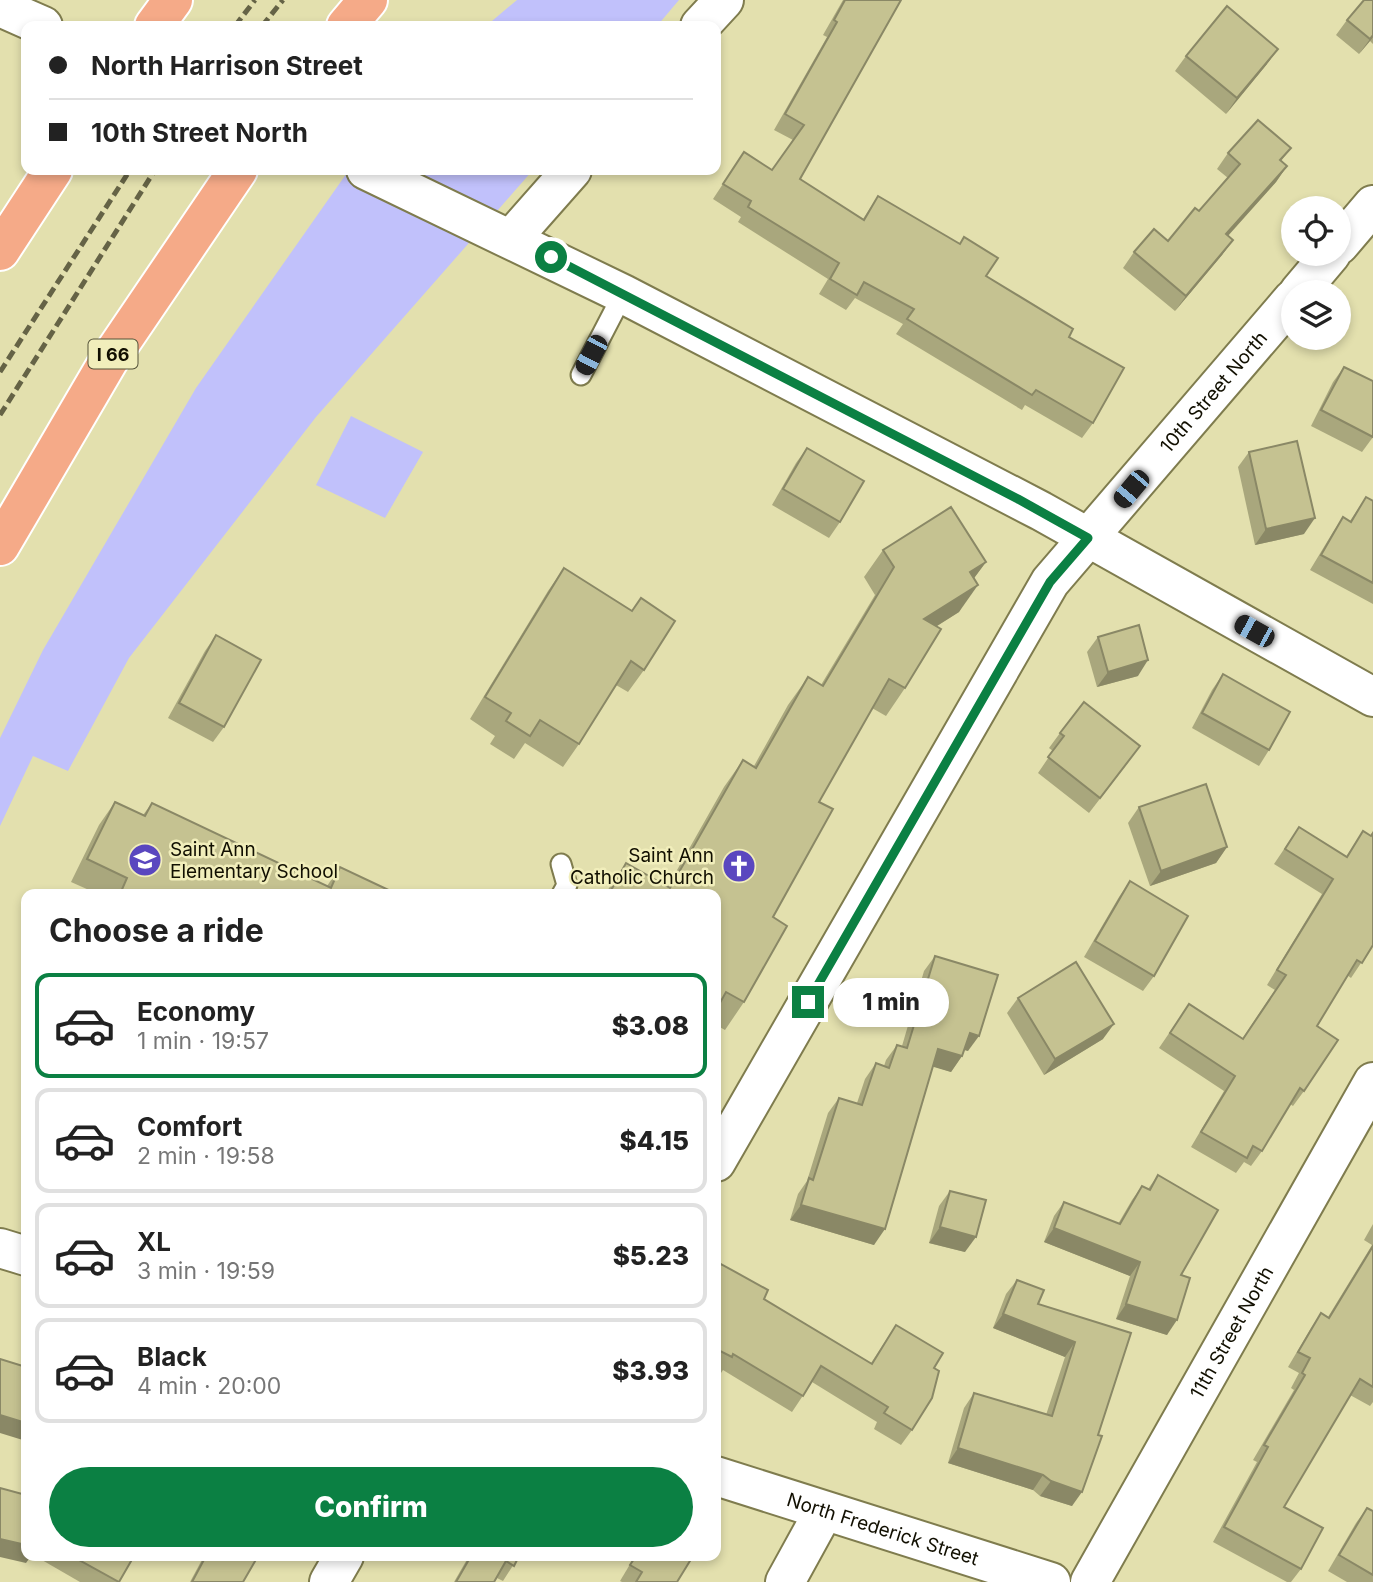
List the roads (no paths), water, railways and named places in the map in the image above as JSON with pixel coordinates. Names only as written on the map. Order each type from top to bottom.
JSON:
[{"type":"highway","points":[[158,21],[173,0]]},
{"type":"highway","points":[[350,21],[368,0]]},
{"type":"highway","points":[[0,251],[50,175]]},
{"type":"highway","name":"I 66","points":[[0,546],[108,360],[235,175]]},
{"type":"street","points":[[705,21],[724,0]]},
{"type":"street","points":[[0,7],[32,21]]},
{"type":"street","points":[[377,175],[428,197],[623,294],[1088,538],[1373,698]]},
{"type":"street","points":[[512,238],[568,175]]},
{"type":"street","points":[[1351,231],[1373,205]]},
{"type":"street","points":[[1308,280],[1321,266]]},
{"type":"street","name":"10th Street North","points":[[721,1153],[1050,582],[1281,313]]},
{"type":"street","name":"11th Street North","points":[[1090,1582],[1373,1082]]},
{"type":"street","points":[[0,1248],[21,1254]]},
{"type":"street","name":"North Frederick Street","points":[[721,1478],[1051,1582]]},
{"type":"street","points":[[785,1582],[824,1511]]},
{"type":"street","points":[[329,1582],[341,1561]]},
{"type":"lane","points":[[581,375],[623,294]]},
{"type":"lane","points":[[561,864],[567,885],[565,889]]},
{"type":"railway","points":[[239,21],[255,0]]},
{"type":"railway","points":[[266,21],[283,0]]},
{"type":"railway","points":[[0,372],[127,175]]},
{"type":"railway","points":[[0,415],[152,175]]},
{"type":"place","name":"Saint Ann Elementary School","points":[[145,860]]},
{"type":"place","name":"Saint Ann Catholic Church","points":[[739,866]]}]
